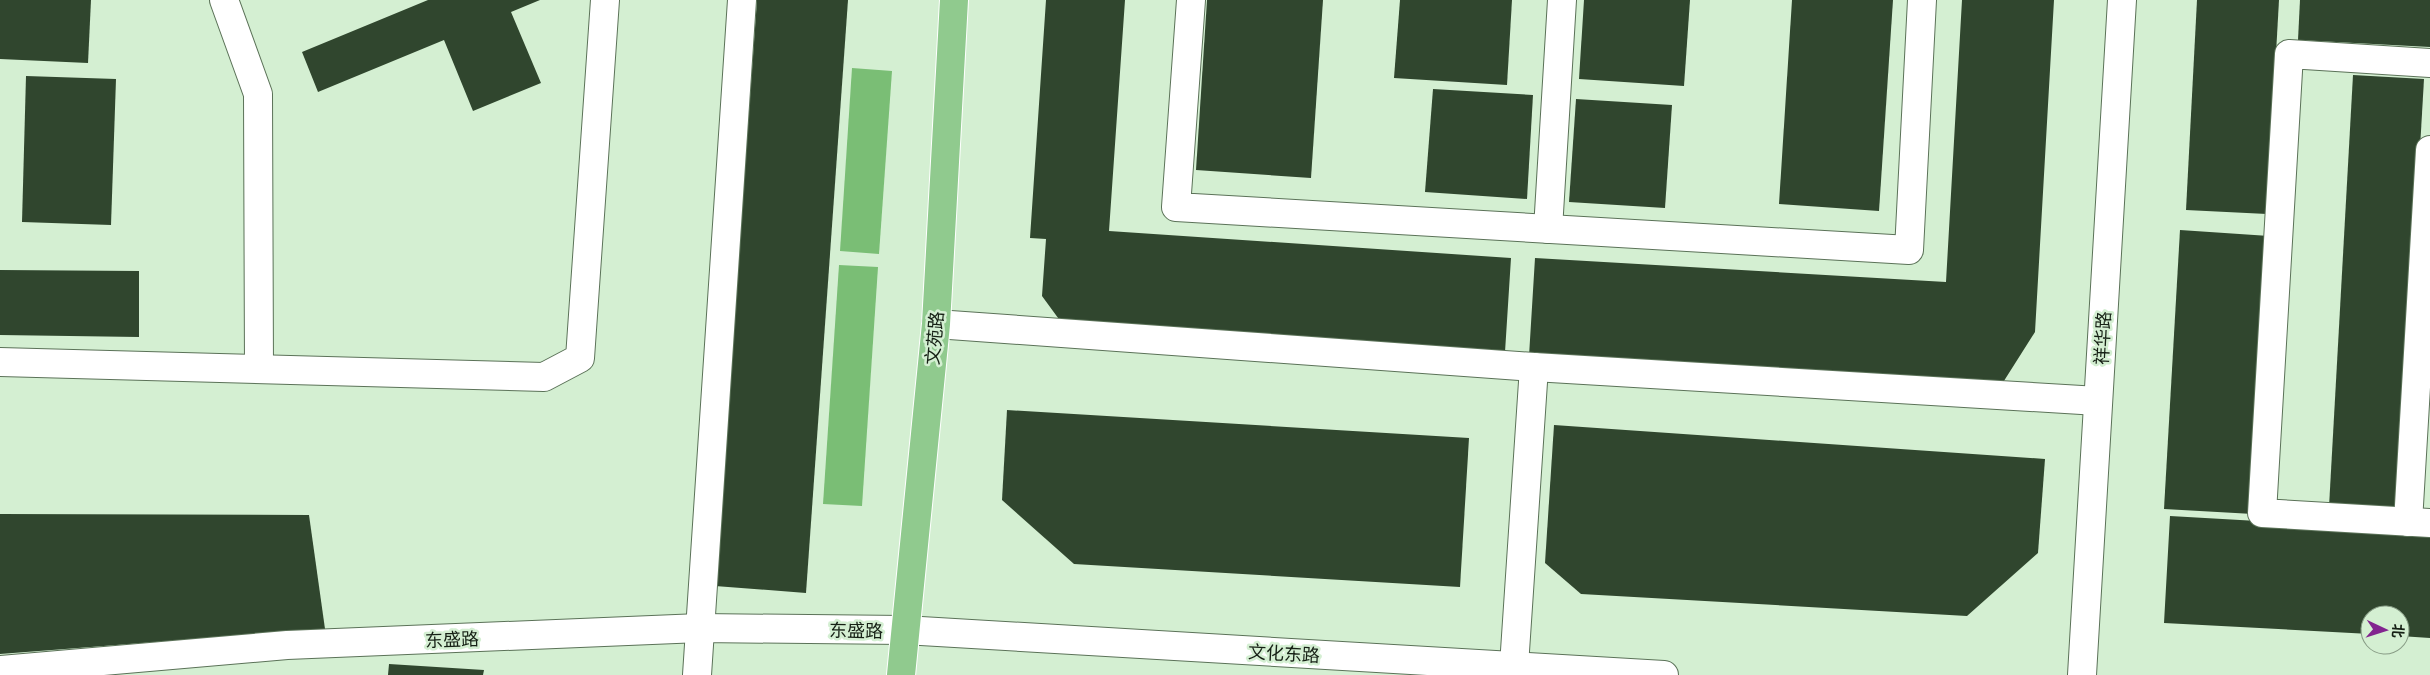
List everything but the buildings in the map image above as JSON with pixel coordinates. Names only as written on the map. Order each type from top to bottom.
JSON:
[{"type":"main road","name":"文苑路","points":[[901,675],[936,324],[954,0]]},
{"type":"street","points":[[224,0],[258,94],[260,369]]},
{"type":"street","points":[[0,362],[544,378],[580,358],[605,0]]},
{"type":"street","points":[[697,675],[742,0]]},
{"type":"street","points":[[1190,0],[1176,207],[1909,250],[1922,0]]},
{"type":"street","points":[[1548,229],[1562,0]]},
{"type":"street","name":"祥华路","points":[[2082,675],[2122,0]]},
{"type":"street","points":[[2430,63],[2289,54],[2262,513],[2419,522],[2430,150]]},
{"type":"street","points":[[936,324],[1534,367],[2098,400]]},
{"type":"street","points":[[1514,666],[1534,367]]},
{"type":"street","name":"东盛路","points":[[0,670],[287,645],[700,628],[904,630]]},
{"type":"street","name":"文化东路","points":[[904,630],[1514,666],[1574,672],[1664,675]]},
{"type":"green space","points":[[852,68],[892,71],[879,254],[840,251]]},
{"type":"green space","points":[[839,265],[878,267],[862,506],[823,504]]}]
